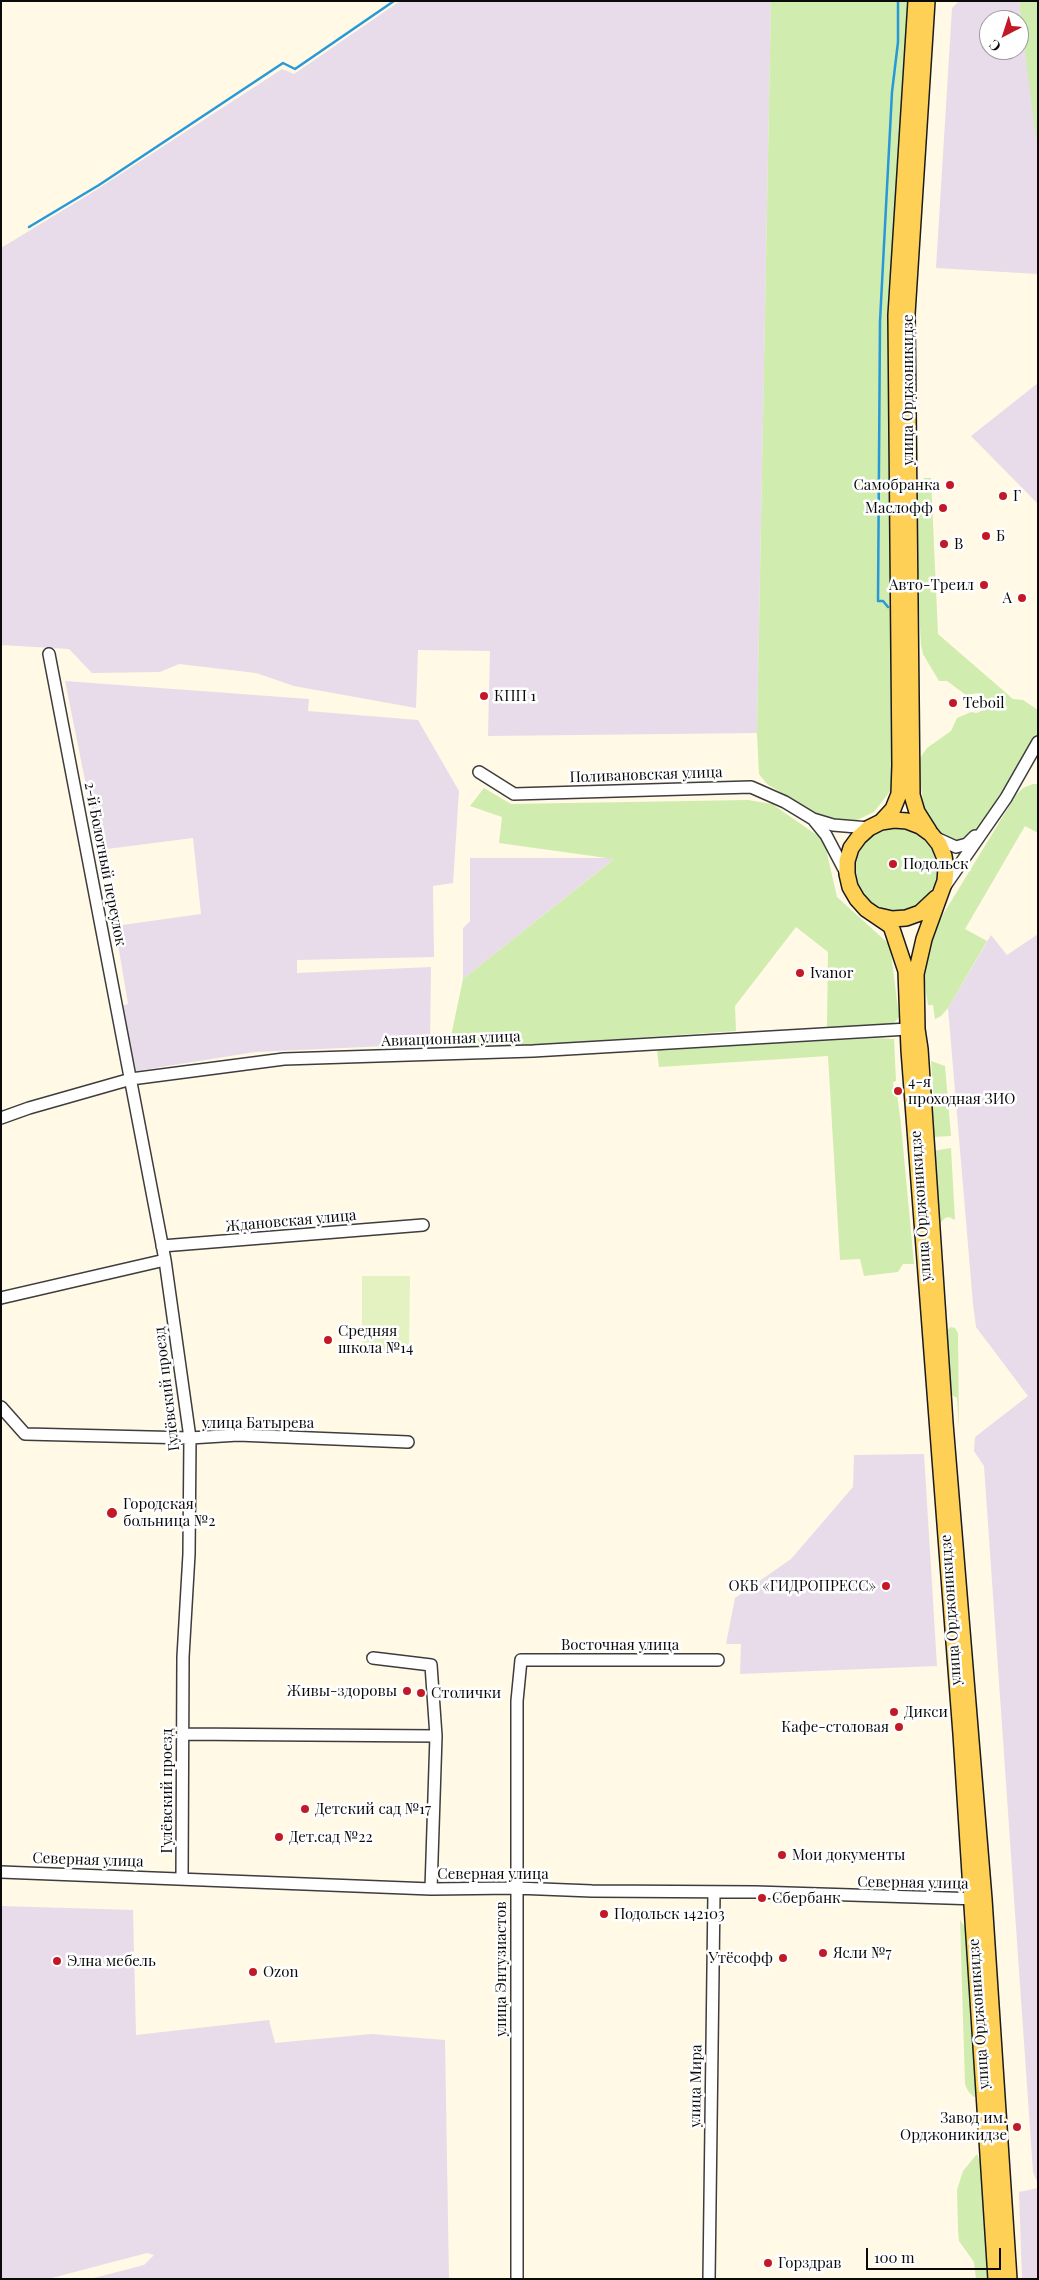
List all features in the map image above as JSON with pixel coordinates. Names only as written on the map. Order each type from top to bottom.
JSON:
[{"type":"main road","name":"улица Орджоникидзе","points":[[875,825],[893,809],[899,794],[896,315],[916,1]]},
{"type":"main road","name":"улица Орджоникидзе","points":[[927,1],[907,314],[912,795],[917,812],[931,834]]},
{"type":"main road","points":[[894,820],[908,821],[920,826],[931,834],[939,844],[946,868],[945,881],[911,973],[891,926],[866,909],[856,899],[850,888],[847,874],[852,848],[859,837],[875,825],[894,820]]},
{"type":"main road","points":[[878,916],[892,919],[906,918],[920,913],[932,904],[940,893]]},
{"type":"main road","name":"улица Орджоникидзе","points":[[911,973],[908,1029],[961,1734],[978,1899],[996,2279]]},
{"type":"main road","name":"улица Орджоникидзе","points":[[911,973],[916,1029],[920,1049],[978,1899],[1009,2279]]},
{"type":"street","name":"2-й Болотный переулок","points":[[49,654],[131,1079]]},
{"type":"street","points":[[940,893],[1006,798],[1038,742]]},
{"type":"street","name":"Поливановская улица","points":[[479,772],[514,794],[751,787],[785,802],[813,819]]},
{"type":"street","points":[[931,834],[956,847],[967,844],[1006,798]]},
{"type":"street","points":[[813,819],[833,825],[875,825]]},
{"type":"street","points":[[813,819],[826,835],[847,874]]},
{"type":"street","name":"Авиационная улица","points":[[1,1118],[28,1108],[131,1079],[284,1059],[533,1051],[908,1029]]},
{"type":"street","name":"Гулёвский проезд","points":[[131,1079],[165,1260],[190,1438],[189,1554],[183,1657],[182,1879]]},
{"type":"street","name":"Ждановская улица","points":[[162,1246],[422,1225]]},
{"type":"street","points":[[1,1298],[165,1260]]},
{"type":"street","name":"улица Батырева","points":[[1,1407],[25,1434],[190,1438],[238,1435],[408,1442]]},
{"type":"street","points":[[373,1658],[431,1665],[436,1736],[431,1889]]},
{"type":"street","name":"Восточная улица","points":[[521,1660],[718,1660]]},
{"type":"street","name":"улица Энтузиастов","points":[[517,2279],[517,1701],[521,1660]]},
{"type":"street","points":[[183,1734],[436,1736]]},
{"type":"street","name":"Северная улица","points":[[1,1872],[431,1889],[516,1888],[714,1893],[755,1892],[978,1899]]},
{"type":"street","name":"улица Мира","points":[[709,2279],[714,1893]]},
{"type":"shaded area","points":[[400,1],[771,1],[757,733],[488,736],[490,651],[418,650],[416,708],[294,686],[256,673],[179,664],[160,672],[92,673],[69,649],[1,645],[1,248],[93,192],[282,69],[294,74]]},
{"type":"shaded area","points":[[959,1],[1019,1],[1020,10],[979,10],[979,60],[1027,60],[1038,149],[1038,274],[936,268],[952,8]]},
{"type":"shaded area","points":[[1038,383],[1038,504],[971,436]]},
{"type":"shaded area","points":[[65,681],[309,699],[308,711],[418,720],[459,791],[453,883],[433,886],[434,957],[297,960],[297,973],[431,967],[430,1044],[255,1052],[136,1071],[121,1006],[128,1004],[115,926],[201,914],[193,838],[99,850]]},
{"type":"shaded area","points":[[470,858],[615,858],[463,979],[463,928],[470,921]]},
{"type":"shaded area","points":[[1038,934],[1038,2184],[1033,2172],[984,1466],[974,1451],[975,1437],[1028,1396],[976,1327],[948,1008],[991,935],[1007,955]]},
{"type":"shaded area","points":[[924,1454],[937,1666],[740,1674],[741,1644],[726,1644],[735,1598],[791,1559],[853,1487],[854,1455]]},
{"type":"shaded area","points":[[1,1906],[133,1910],[136,2035],[269,2020],[275,2043],[371,2034],[445,2040],[449,2279],[90,2279],[144,2265],[154,2255],[147,2253],[48,2279],[1,2279]]},
{"type":"shaded area","points":[[1038,2188],[1038,2279],[1022,2279],[1019,2192]]},
{"type":"green space","points":[[771,1],[908,1],[889,339],[894,786],[874,812],[857,820],[821,817],[767,784],[759,774],[757,733]]},
{"type":"green space","points":[[1019,1],[1038,1],[1038,149],[1026,60],[1029,60],[1029,10],[1020,10]]},
{"type":"green space","points":[[924,478],[931,478],[938,634],[1013,699],[1023,700],[1038,710],[1038,735],[979,830],[973,836],[959,841],[944,837],[935,829],[928,818],[923,802],[918,761],[927,748],[951,731],[957,718],[971,712],[977,713],[983,710],[984,705],[979,693],[966,695],[947,681],[939,681],[923,654],[913,494]]},
{"type":"green space","points":[[1038,784],[1038,833],[1025,826],[965,929],[987,941],[948,1008],[941,1016],[935,1019],[933,1005],[928,1005],[922,966],[931,934],[1016,795],[1023,788]]},
{"type":"green space","points":[[484,788],[511,804],[748,800],[772,804],[824,840],[837,897],[890,945],[899,1017],[893,1024],[827,1027],[828,952],[796,927],[735,1006],[736,1031],[461,1050],[450,1041],[463,979],[614,859],[499,843],[502,817],[470,806]]},
{"type":"green space","points":[[896,829],[912,833],[925,841],[933,854],[937,870],[933,886],[925,899],[912,907],[896,911],[880,907],[867,899],[859,886],[855,870],[859,854],[867,841],[880,833]]},
{"type":"green space","points":[[877,1038],[894,1039],[896,1081],[893,1082],[894,1092],[897,1093],[901,1125],[914,1264],[903,1264],[898,1272],[864,1276],[860,1259],[840,1260],[828,1056],[659,1067],[657,1050]]},
{"type":"green space","points":[[931,1061],[945,1066],[951,1136],[932,1137],[930,1116],[934,1100]]},
{"type":"green space","points":[[951,1148],[955,1220],[949,1217],[945,1218],[938,1225],[933,1151]]},
{"type":"green space","points":[[362,1276],[410,1276],[409,1352],[362,1352]]},
{"type":"green space","points":[[951,1327],[955,1328],[958,1333],[959,1429],[957,1398],[952,1395],[946,1331]]},
{"type":"green space","points":[[960,1920],[965,1927],[977,2096],[974,2097],[968,2091],[965,2084]]},
{"type":"green space","points":[[977,2154],[980,2162],[988,2279],[976,2279],[974,2262],[959,2241],[958,2230],[957,2190],[963,2171]]},
{"type":"waterway","points":[[29,227],[99,185],[283,63],[295,69],[394,1]]},
{"type":"waterway","points":[[888,607],[883,601],[878,601],[880,321],[892,92],[898,42],[898,1]]},
{"type":"place","name":"Самобранка","points":[[950,485]]},
{"type":"place","name":"Г","points":[[1003,496]]},
{"type":"place","name":"Маслофф","points":[[943,508]]},
{"type":"place","name":"Б","points":[[986,536]]},
{"type":"place","name":"В","points":[[944,544]]},
{"type":"place","name":"Авто-Треил","points":[[984,585]]},
{"type":"place","name":"А","points":[[1022,598]]},
{"type":"place","name":"КПП 1","points":[[484,696]]},
{"type":"place","name":"Teboil","points":[[953,703]]},
{"type":"place","name":"Подольск","points":[[893,864]]},
{"type":"place","name":"Ivanor","points":[[800,973]]},
{"type":"place","name":"4-я проходная ЗИО","points":[[898,1091]]},
{"type":"place","name":"Средняя школа №14","points":[[328,1340]]},
{"type":"place","name":"Городская больница №2","points":[[112,1513]]},
{"type":"place","name":"ОКБ «ГИДРОПРЕСС»","points":[[886,1586]]},
{"type":"place","name":"Живы-здоровы","points":[[407,1691]]},
{"type":"place","name":"Столички","points":[[421,1693]]},
{"type":"place","name":"Дикси","points":[[894,1712]]},
{"type":"place","name":"Кафе-столовая","points":[[899,1727]]},
{"type":"place","name":"Детский сад №17","points":[[305,1809]]},
{"type":"place","name":"Дет.сад №22","points":[[279,1837]]},
{"type":"place","name":"Мои документы","points":[[782,1855]]},
{"type":"place","name":"Сбербанк","points":[[762,1898]]},
{"type":"place","name":"Подольск 142103","points":[[604,1914]]},
{"type":"place","name":"Ясли №7","points":[[823,1953]]},
{"type":"place","name":"Утёсофф","points":[[783,1958]]},
{"type":"place","name":"Элна мебель","points":[[57,1961]]},
{"type":"place","name":"Ozon","points":[[253,1972]]},
{"type":"place","name":"Завод им. Орджоникидзе","points":[[1017,2127]]},
{"type":"place","name":"Горздрав","points":[[768,2263]]}]
